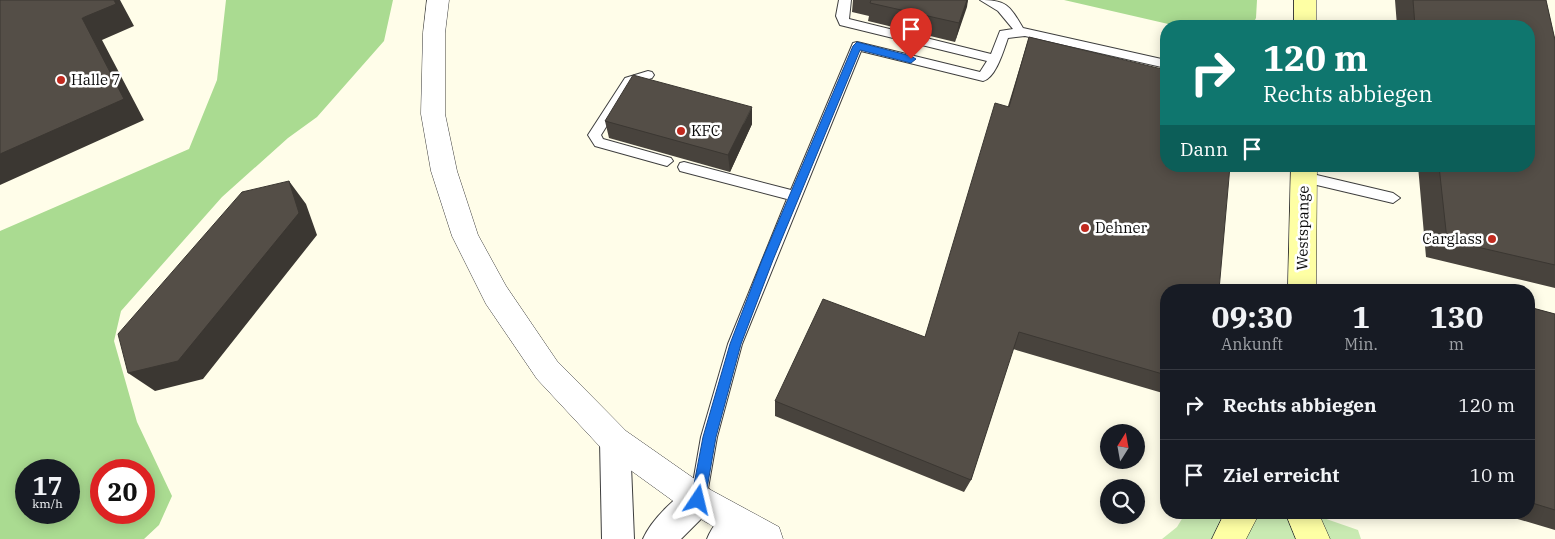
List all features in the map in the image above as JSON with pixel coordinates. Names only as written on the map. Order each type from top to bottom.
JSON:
[{"type":"main road","points":[[1304,20],[1305,0]]},
{"type":"main road","name":"Westspange","points":[[1302,284],[1304,172]]},
{"type":"main road","points":[[1228,539],[1240,519]]},
{"type":"street","points":[[438,0],[434,33],[433,114],[444,171],[464,236],[496,295],[547,370],[614,441],[698,500],[730,532],[766,539]]},
{"type":"street","points":[[614,441],[618,539]]},
{"type":"street","points":[[660,539],[698,500]]},
{"type":"lane","points":[[845,0],[842,16],[844,22],[996,60]]},
{"type":"lane","points":[[986,0],[993,2],[1008,12],[1020,32]]},
{"type":"lane","points":[[698,500],[709,437],[736,344],[794,196],[857,46],[983,77],[996,60],[1004,34],[1020,32],[1160,63]]},
{"type":"lane","points":[[648,75],[629,81],[594,135],[599,143],[667,161]]},
{"type":"lane","points":[[684,166],[794,196]]},
{"type":"lane","points":[[1304,172],[1393,198]]},
{"type":"green space","points":[[226,0],[393,0],[384,41],[317,117],[288,138],[222,197],[121,311],[114,341],[137,422],[154,459],[90,459],[90,524],[155,524],[155,460],[172,496],[159,525],[144,539],[0,539],[0,231],[189,149],[217,80]]},
{"type":"green space","points":[[1064,0],[1257,0],[1255,20],[1160,20],[1160,22]]},
{"type":"green space","points":[[1182,519],[1326,519],[1358,530],[1361,539],[1162,539],[1177,527]]},
{"type":"building","name":"Halle 7","points":[[0,0],[114,0],[116,4],[82,18],[124,99],[0,154]]},
{"type":"building","points":[[871,0],[967,0],[959,23],[870,3]]},
{"type":"building","points":[[1413,0],[1546,0],[1555,40],[1555,265],[1447,240],[1440,172],[1535,172],[1535,20],[1415,20]]},
{"type":"building","name":"Dehner","points":[[1029,37],[1160,69],[1160,172],[1229,172],[1220,284],[1160,284],[1160,373],[1019,332],[971,480],[775,401],[823,299],[925,337],[995,103],[1009,107]]},
{"type":"building","name":"KFC","points":[[633,75],[752,107],[728,155],[605,121]]},
{"type":"building","points":[[289,181],[299,213],[178,361],[128,373],[118,334],[242,192]]},
{"type":"building","points":[[1535,309],[1555,314],[1555,510],[1535,504]]},
{"type":"place","name":"Halle 7","points":[[61,80]]},
{"type":"place","name":"KFC","points":[[681,131]]},
{"type":"place","name":"Dehner","points":[[1085,228]]},
{"type":"place","name":"Carglass","points":[[1492,239]]},
{"type":"route","points":[[698,500],[709,437],[736,344],[768,260],[857,46],[911,59]]}]
